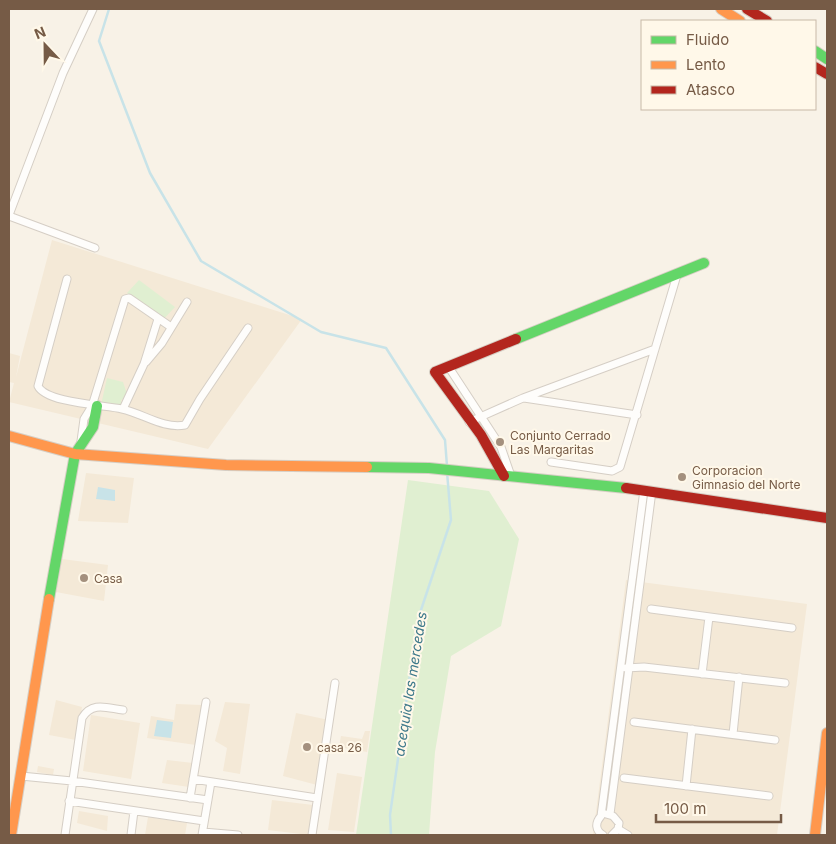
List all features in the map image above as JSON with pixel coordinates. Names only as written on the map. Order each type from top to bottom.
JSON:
[{"type":"main road","points":[[721,9],[738,20]]},
{"type":"main road","points":[[747,9],[765,20]]},
{"type":"main road","points":[[816,52],[827,59]]},
{"type":"main road","points":[[816,68],[827,74]]},
{"type":"main road","points":[[507,476],[489,446],[469,422],[435,372],[704,264]]},
{"type":"main road","points":[[11,835],[34,684],[75,454],[93,427],[95,406]]},
{"type":"main road","points":[[9,436],[75,454],[226,466],[429,468],[648,491],[827,518]]},
{"type":"main road","points":[[816,835],[827,733]]},
{"type":"street","points":[[93,9],[63,73],[9,215],[95,248]]},
{"type":"street","points":[[551,462],[617,470],[620,466],[637,415],[654,349],[677,275]]},
{"type":"street","points":[[67,279],[38,386],[43,393],[95,406],[123,409],[174,427],[185,425],[200,399],[248,328]]},
{"type":"street","points":[[95,406],[125,298],[129,298],[171,327]]},
{"type":"street","points":[[144,364],[162,343],[187,302]]},
{"type":"street","points":[[123,409],[144,364],[158,319]]},
{"type":"street","points":[[469,422],[523,398],[654,349]]},
{"type":"street","points":[[448,366],[501,447],[507,476]]},
{"type":"street","points":[[523,398],[637,415]]},
{"type":"street","points":[[603,835],[597,827],[601,816],[625,664],[648,491]]},
{"type":"street","points":[[651,609],[792,628]]},
{"type":"street","points":[[702,674],[709,617]]},
{"type":"street","points":[[625,664],[785,683]]},
{"type":"street","points":[[610,814],[625,664]]},
{"type":"street","points":[[733,734],[739,677]]},
{"type":"street","points":[[312,835],[335,683]]},
{"type":"street","points":[[190,798],[206,702]]},
{"type":"street","points":[[65,835],[82,718],[86,710],[94,706],[123,710]]},
{"type":"street","points":[[634,722],[775,740]]},
{"type":"street","points":[[686,786],[692,729]]},
{"type":"street","points":[[21,776],[72,780],[208,800]]},
{"type":"street","points":[[624,778],[769,796]]},
{"type":"street","points":[[193,779],[317,798]]},
{"type":"street","points":[[211,782],[203,834],[238,835]]},
{"type":"street","points":[[69,801],[204,821]]},
{"type":"street","points":[[131,835],[134,811]]},
{"type":"street","points":[[601,816],[610,814],[618,820],[616,833],[628,835]]},
{"type":"shaded area","points":[[52,240],[302,319],[208,449],[9,402],[14,383],[9,382],[9,353],[20,356],[16,377]]},
{"type":"shaded area","points":[[86,473],[134,478],[128,523],[78,521]]},
{"type":"shaded area","name":"Casa","points":[[62,559],[108,565],[104,601],[56,592]]},
{"type":"shaded area","points":[[626,580],[807,604],[777,835],[593,835]]},
{"type":"shaded area","points":[[56,700],[82,707],[76,740],[49,735]]},
{"type":"shaded area","points":[[225,702],[250,704],[240,774],[223,771],[227,748],[215,741]]},
{"type":"shaded area","points":[[176,704],[202,705],[196,745],[147,738],[151,716],[174,720]]},
{"type":"shaded area","name":"casa 26","points":[[296,713],[329,720],[317,785],[283,776]]},
{"type":"shaded area","points":[[91,715],[140,723],[131,779],[83,771]]},
{"type":"shaded area","points":[[365,731],[370,731],[367,752],[339,747],[341,736],[362,739]]},
{"type":"shaded area","points":[[167,760],[193,763],[189,787],[162,783]]},
{"type":"shaded area","points":[[38,766],[54,769],[53,775],[37,772]]},
{"type":"shaded area","points":[[337,773],[362,777],[354,832],[328,830]]},
{"type":"shaded area","points":[[272,800],[313,805],[309,835],[268,830]]},
{"type":"shaded area","points":[[79,811],[108,816],[107,831],[77,823]]},
{"type":"shaded area","points":[[148,817],[187,823],[185,835],[145,835]]},
{"type":"green space","points":[[139,280],[175,307],[161,322],[127,293]]},
{"type":"green space","points":[[107,378],[123,382],[128,397],[121,400],[123,406],[101,405]]},
{"type":"green space","points":[[408,480],[489,491],[519,539],[501,626],[451,656],[435,752],[429,835],[356,835]]},
{"type":"water","points":[[98,487],[115,490],[115,501],[96,499]]},
{"type":"water","points":[[157,720],[173,722],[171,738],[154,736]]},
{"type":"waterway","name":"acequia las mercedes","points":[[109,9],[99,41],[150,173],[201,261],[321,332],[386,348],[445,440],[447,466]]},
{"type":"waterway","name":"acequia las mercedes","points":[[391,835],[390,815],[418,619],[451,520],[447,472]]},
{"type":"traffic: fast","points":[[816,52],[827,59]]},
{"type":"traffic: fast","points":[[516,339],[704,263]]},
{"type":"traffic: fast","points":[[49,599],[75,454],[93,427],[97,406]]},
{"type":"traffic: fast","points":[[367,467],[429,468],[626,488]]},
{"type":"traffic: slow","points":[[721,9],[738,20]]},
{"type":"traffic: slow","points":[[9,436],[75,454],[226,465],[367,467]]},
{"type":"traffic: slow","points":[[11,835],[49,599]]},
{"type":"traffic: slow","points":[[815,835],[827,733]]},
{"type":"traffic: jam","points":[[747,9],[765,20]]},
{"type":"traffic: jam","points":[[816,68],[827,74]]},
{"type":"traffic: jam","points":[[504,476],[481,435],[435,372],[516,339]]},
{"type":"traffic: jam","points":[[626,488],[827,518]]},
{"type":"place","name":"Conjunto Cerrado Las Margaritas","points":[[500,442]]},
{"type":"place","name":"Corporacion Gimnasio del Norte","points":[[682,477]]},
{"type":"place","name":"Casa","points":[[84,578]]},
{"type":"place","name":"casa 26","points":[[307,747]]}]
